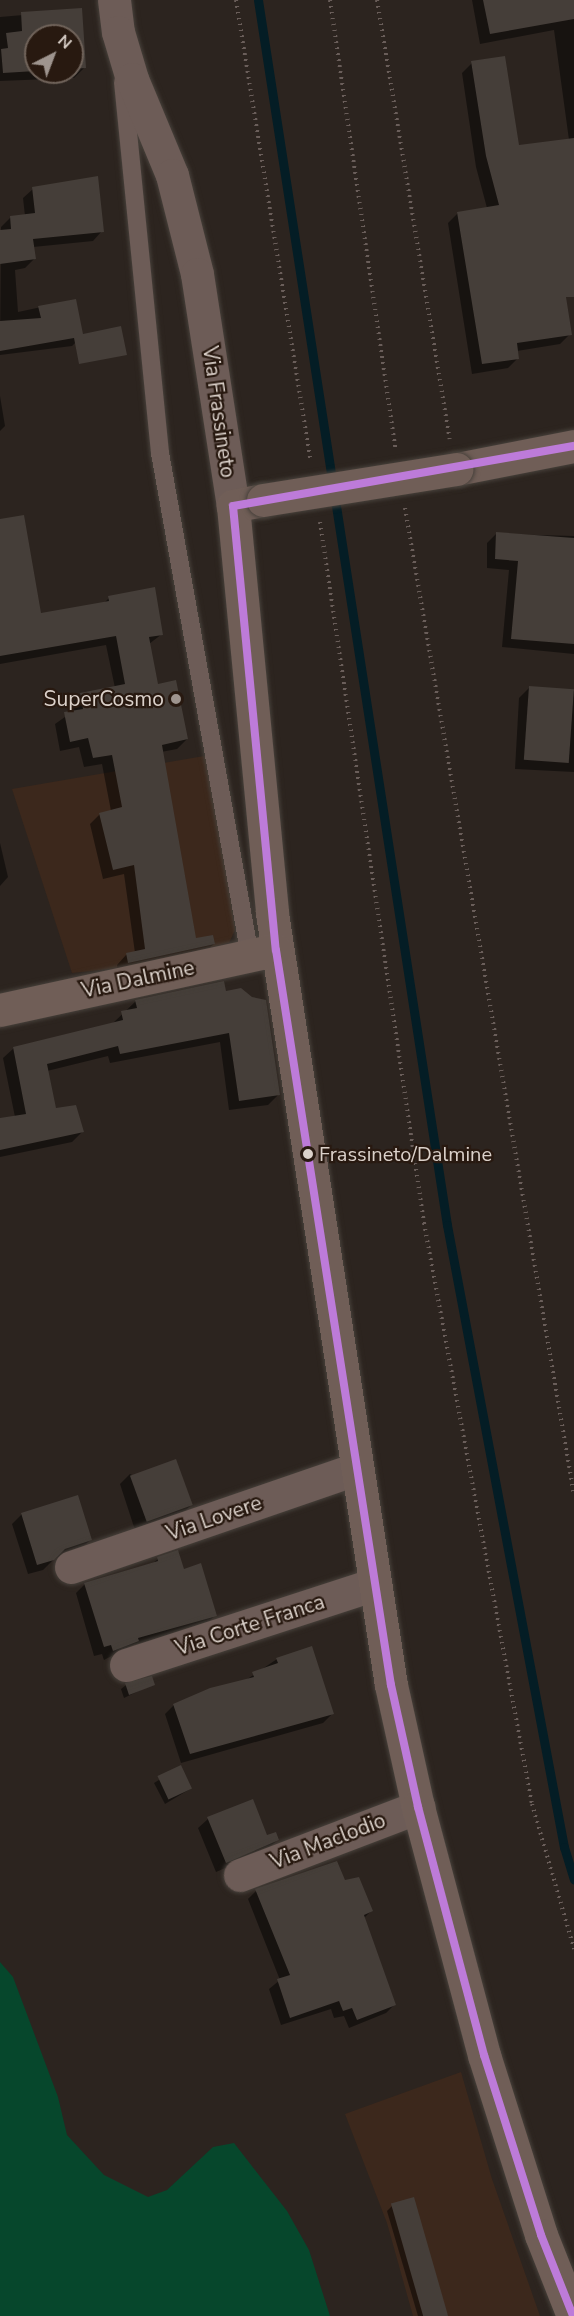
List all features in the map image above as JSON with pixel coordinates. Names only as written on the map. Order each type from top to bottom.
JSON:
[{"type":"street","name":"Via Frassineto","points":[[114,0],[118,32],[139,98],[172,175],[248,503],[263,953],[356,1469],[391,1685],[418,1807],[497,2101],[541,2235],[573,2316]]},
{"type":"street","points":[[248,503],[456,469],[574,446]]},
{"type":"street","name":"Via Dalmine","points":[[0,1010],[263,953]]},
{"type":"street","name":"Via Lovere","points":[[71,1567],[356,1469]]},
{"type":"street","name":"Via Corte Franca","points":[[126,1665],[375,1584]]},
{"type":"street","name":"Via Maclodio","points":[[240,1875],[418,1807]]},
{"type":"lane","name":"Via Frassineto","points":[[118,32],[160,453],[263,953]]},
{"type":"path","points":[[236,0],[312,470]]},
{"type":"path","points":[[330,0],[396,456]]},
{"type":"path","points":[[377,0],[456,469]]},
{"type":"path","points":[[404,503],[574,1495]]},
{"type":"path","points":[[319,517],[424,1223],[532,1804],[574,1949]]},
{"type":"shaded area","points":[[210,755],[235,930],[229,943],[128,967],[72,973],[12,789]]},
{"type":"shaded area","points":[[461,2072],[492,2179],[540,2316],[413,2316],[387,2223],[345,2114]]},
{"type":"green space","points":[[0,1962],[13,1977],[58,2097],[67,2135],[104,2175],[148,2197],[167,2190],[213,2147],[234,2143],[287,2211],[309,2250],[330,2316],[0,2316]]},
{"type":"building","points":[[483,0],[574,0],[574,19],[490,34]]},
{"type":"building","points":[[82,8],[83,24],[24,24],[24,72],[3,73],[1,49],[8,48],[6,33],[22,31],[21,12]]},
{"type":"building","points":[[84,38],[86,68],[84,68]]},
{"type":"building","points":[[505,56],[519,145],[574,138],[574,297],[566,297],[572,335],[517,343],[519,359],[482,364],[457,212],[499,205],[486,156],[471,61]]},
{"type":"building","points":[[98,176],[104,232],[33,239],[36,259],[0,264],[0,230],[11,229],[10,216],[35,213],[32,187]]},
{"type":"building","points":[[76,299],[83,334],[121,326],[127,355],[79,364],[74,338],[0,351],[0,321],[41,318],[38,306]]},
{"type":"building","points":[[24,515],[41,613],[109,601],[108,596],[155,587],[163,635],[149,637],[158,684],[176,680],[188,739],[162,745],[196,938],[213,935],[215,944],[128,963],[126,953],[145,949],[134,865],[113,870],[99,813],[122,807],[112,755],[93,758],[88,738],[70,742],[64,712],[83,709],[80,693],[125,684],[116,636],[0,656],[0,519]]},
{"type":"building","points":[[496,532],[574,538],[574,644],[511,639],[518,561],[495,559]]},
{"type":"building","points":[[529,686],[574,689],[569,763],[524,760]]},
{"type":"building","points":[[224,981],[226,991],[241,988],[252,997],[266,1000],[280,1095],[239,1101],[229,1033],[120,1054],[118,1046],[47,1064],[56,1108],[76,1105],[84,1132],[0,1150],[0,1118],[26,1114],[13,1047],[123,1020],[121,1011],[137,1008],[135,1000]]},
{"type":"building","points":[[176,1459],[193,1505],[147,1522],[130,1476]]},
{"type":"building","points":[[78,1495],[92,1540],[65,1549],[54,1560],[37,1565],[21,1513]]},
{"type":"building","points":[[178,1550],[184,1569],[201,1563],[217,1616],[138,1638],[139,1641],[113,1651],[111,1645],[104,1647],[84,1583],[158,1561],[157,1557]]},
{"type":"building","points":[[312,1646],[334,1714],[190,1754],[173,1704],[210,1688],[254,1677],[252,1672],[278,1663],[276,1658]]},
{"type":"building","points":[[152,1676],[155,1685],[129,1695],[125,1683]]},
{"type":"building","points":[[181,1765],[192,1789],[168,1800],[157,1776]]},
{"type":"building","points":[[253,1799],[267,1835],[276,1832],[279,1840],[226,1863],[207,1817]]},
{"type":"building","points":[[337,1861],[345,1880],[359,1877],[373,1911],[364,1915],[396,2005],[357,2020],[352,2008],[343,2011],[339,2001],[290,2018],[277,1979],[290,1975],[255,1889]]},
{"type":"building","points":[[414,2197],[448,2316],[423,2316],[391,2204]]},
{"type":"waterway","points":[[258,0],[447,1225],[564,1847],[574,1879]]},
{"type":"transit line","points":[[233,506],[574,446]]},
{"type":"transit line","points":[[233,506],[276,950],[391,1685],[418,1807],[484,2055],[541,2235],[573,2316]]},
{"type":"place","name":"SuperCosmo","points":[[176,699]]},
{"type":"place","name":"Frassineto/Dalmine","points":[[308,1154]]}]
